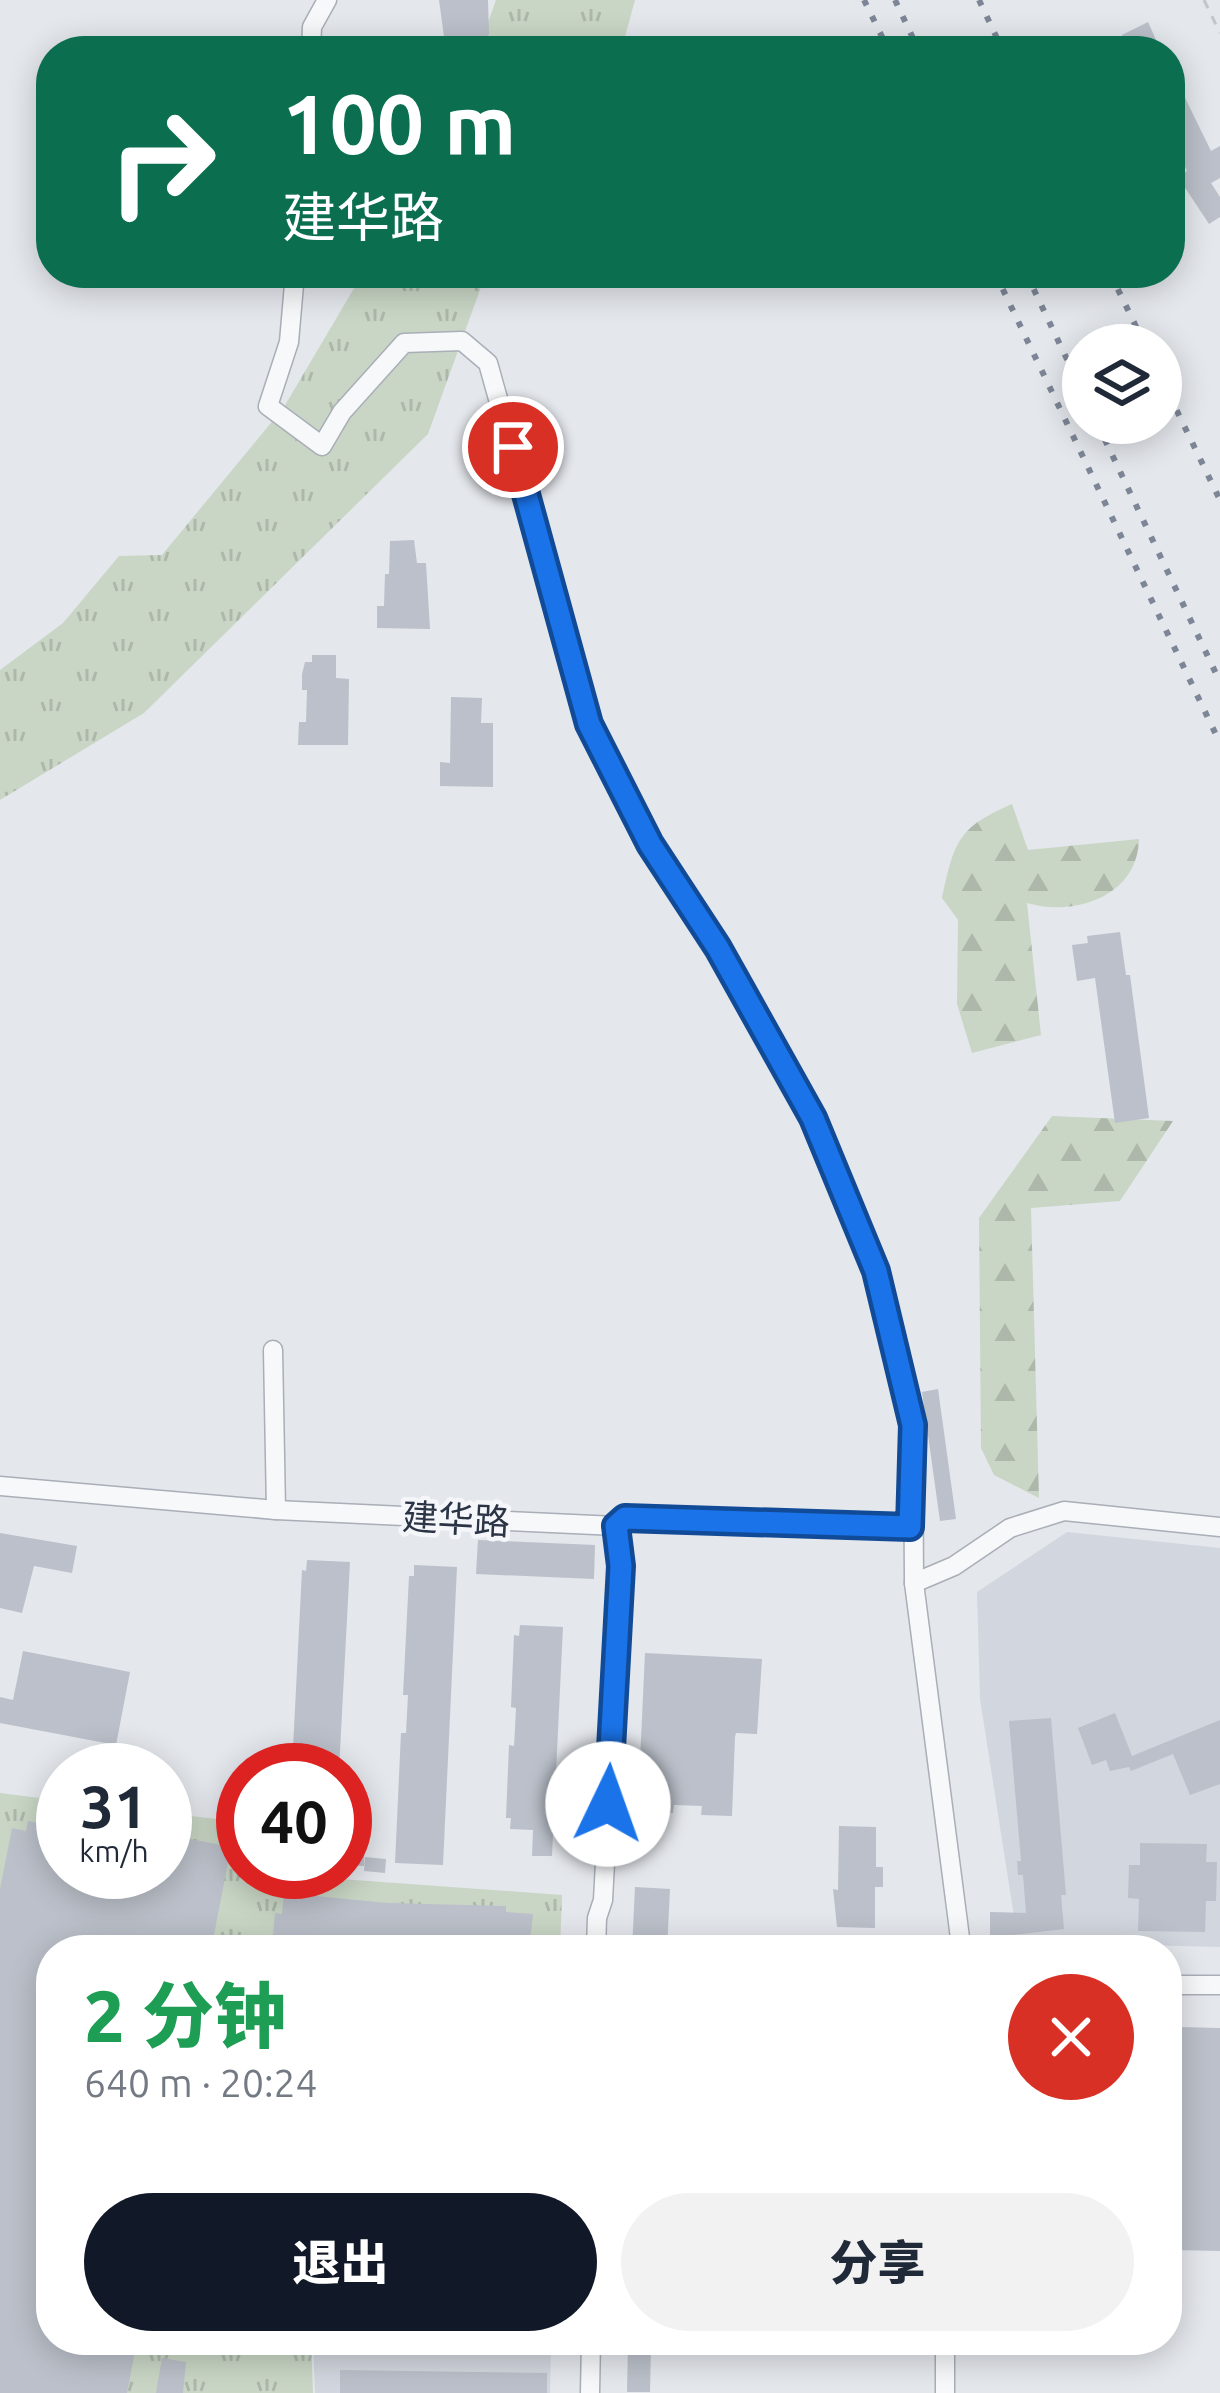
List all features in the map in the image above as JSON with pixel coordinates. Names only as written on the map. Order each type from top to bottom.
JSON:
[{"type":"street","points":[[312,36],[326,0]]},
{"type":"street","points":[[294,288],[289,342],[268,406],[322,446],[342,412],[404,343],[462,341],[488,363],[589,724],[650,844],[718,948],[813,1118],[876,1271],[913,1425],[910,1527],[914,1583],[960,1935]]},
{"type":"street","points":[[273,1350],[276,1510]]},
{"type":"street","name":"建华路","points":[[0,1486],[276,1510],[616,1526],[625,1518],[910,1527]]},
{"type":"street","points":[[914,1583],[954,1566],[1010,1528],[1064,1511],[1220,1527]]},
{"type":"street","points":[[596,1935],[603,1900],[621,1566],[616,1526]]},
{"type":"street","points":[[1182,1985],[1220,1985]]},
{"type":"street","points":[[590,2393],[591,2355]]},
{"type":"street","points":[[945,2355],[945,2393]]},
{"type":"path","points":[[1204,0],[1220,33]]},
{"type":"shaded area","points":[[1067,1532],[1220,1548],[1220,1947],[1182,1946],[1182,1935],[1017,1935],[980,1699],[977,1592]]},
{"type":"shaded area","points":[[314,2355],[551,2355],[550,2393],[315,2393]]},
{"type":"green space","points":[[496,0],[635,0],[625,36],[483,36]]},
{"type":"green space","points":[[354,288],[481,288],[428,434],[144,713],[0,800],[0,670],[63,623],[119,556],[162,555],[284,407]]},
{"type":"green space","points":[[1012,804],[1028,850],[1139,839],[1136,859],[1128,875],[1101,898],[1065,907],[1027,903],[1041,1035],[972,1053],[957,1004],[958,920],[942,898],[961,839],[980,821]]},
{"type":"green space","points":[[1052,1116],[1173,1121],[1120,1201],[1031,1208],[1039,1498],[994,1475],[981,1448],[979,1218]]},
{"type":"green space","points":[[0,1793],[36,1798],[36,1899],[192,1899],[192,1816],[216,1819],[216,1899],[372,1899],[372,1881],[562,1895],[561,1935],[36,1935],[36,2355],[312,2355],[313,2393],[0,2393]]},
{"type":"building","points":[[439,0],[488,0],[487,36],[444,36]]},
{"type":"building","points":[[1148,22],[1154,36],[1122,36]]},
{"type":"building","points":[[1185,98],[1211,151],[1220,146],[1220,178],[1211,183],[1220,197],[1220,217],[1209,224],[1185,188]]},
{"type":"building","points":[[414,540],[417,563],[426,563],[430,629],[377,628],[377,606],[384,606],[385,574],[389,574],[390,541]]},
{"type":"building","points":[[312,655],[336,655],[336,678],[349,679],[348,745],[298,745],[299,722],[306,722],[307,690],[302,690],[302,674]]},
{"type":"building","points":[[451,697],[482,698],[481,723],[493,723],[493,787],[440,786],[440,762],[450,763]]},
{"type":"building","points":[[1120,932],[1149,1118],[1115,1123],[1095,978],[1077,981],[1072,945],[1088,943],[1087,936]]},
{"type":"building","points":[[938,1389],[956,1519],[940,1521],[922,1392]]},
{"type":"building","points":[[0,1533],[77,1546],[72,1573],[34,1566],[22,1613],[0,1608]]},
{"type":"building","points":[[478,1540],[595,1545],[594,1579],[476,1574]]},
{"type":"building","points":[[307,1560],[350,1562],[340,1743],[293,1743],[302,1570],[306,1571]]},
{"type":"building","points":[[414,1565],[457,1567],[443,1865],[395,1863],[401,1733],[406,1733],[408,1695],[403,1695],[409,1576],[414,1576]]},
{"type":"building","points":[[520,1625],[563,1627],[552,1856],[532,1856],[533,1830],[510,1829],[511,1818],[506,1818],[509,1745],[514,1746],[516,1708],[511,1707],[514,1635],[519,1636]]},
{"type":"building","points":[[23,1651],[130,1672],[116,1743],[0,1723],[0,1697],[13,1700]]},
{"type":"building","points":[[645,1653],[762,1659],[757,1734],[736,1733],[735,1737],[732,1816],[701,1815],[702,1806],[674,1805],[673,1813],[643,1812],[644,1804],[638,1804]]},
{"type":"building","points":[[1115,1713],[1132,1756],[1220,1720],[1220,1784],[1190,1795],[1173,1754],[1131,1771],[1129,1767],[1110,1771],[1106,1760],[1092,1765],[1078,1728]]},
{"type":"building","points":[[1051,1718],[1066,1895],[1061,1895],[1064,1929],[990,1935],[990,1912],[1026,1913],[1023,1875],[1018,1875],[1017,1861],[1021,1861],[1009,1721]]},
{"type":"building","points":[[28,1821],[36,1823],[36,1899],[192,1899],[192,1839],[216,1844],[216,1899],[221,1899],[214,1935],[36,1935],[36,2355],[134,2355],[127,2393],[0,2393],[0,1889],[12,1828],[26,1831]]},
{"type":"building","points":[[839,1826],[876,1827],[876,1867],[883,1867],[883,1887],[875,1887],[875,1928],[837,1927],[833,1889],[838,1890]]},
{"type":"building","points":[[1140,1843],[1207,1844],[1206,1862],[1217,1862],[1216,1901],[1206,1901],[1205,1932],[1138,1931],[1139,1899],[1128,1898],[1129,1865],[1140,1865]]},
{"type":"building","points":[[372,1858],[386,1859],[385,1873],[372,1872]]},
{"type":"building","points":[[635,1887],[670,1889],[668,1935],[633,1935]]},
{"type":"building","points":[[283,1899],[346,1899],[506,1906],[506,1912],[533,1914],[531,1935],[273,1935],[275,1913],[282,1914]]},
{"type":"building","points":[[1182,2027],[1220,2028],[1220,2251],[1182,2250]]},
{"type":"building","points":[[628,2355],[651,2355],[650,2392],[627,2392]]},
{"type":"building","points":[[162,2358],[186,2362],[183,2393],[156,2393]]},
{"type":"building","points":[[340,2370],[547,2373],[547,2393],[340,2393]]},
{"type":"railway","points":[[864,0],[882,36]]},
{"type":"railway","points":[[895,0],[912,36]]},
{"type":"railway","points":[[979,0],[996,36]]},
{"type":"railway","points":[[1002,288],[1220,743]]},
{"type":"railway","points":[[1033,288],[1062,349]]},
{"type":"railway","points":[[1117,288],[1135,324]]},
{"type":"railway","points":[[1182,421],[1220,500]]},
{"type":"railway","points":[[1107,444],[1220,682]]},
{"type":"route","points":[[513,447],[589,724],[650,844],[718,948],[813,1118],[876,1271],[913,1425],[910,1527],[625,1518],[616,1526],[621,1566],[608,1804]]}]
